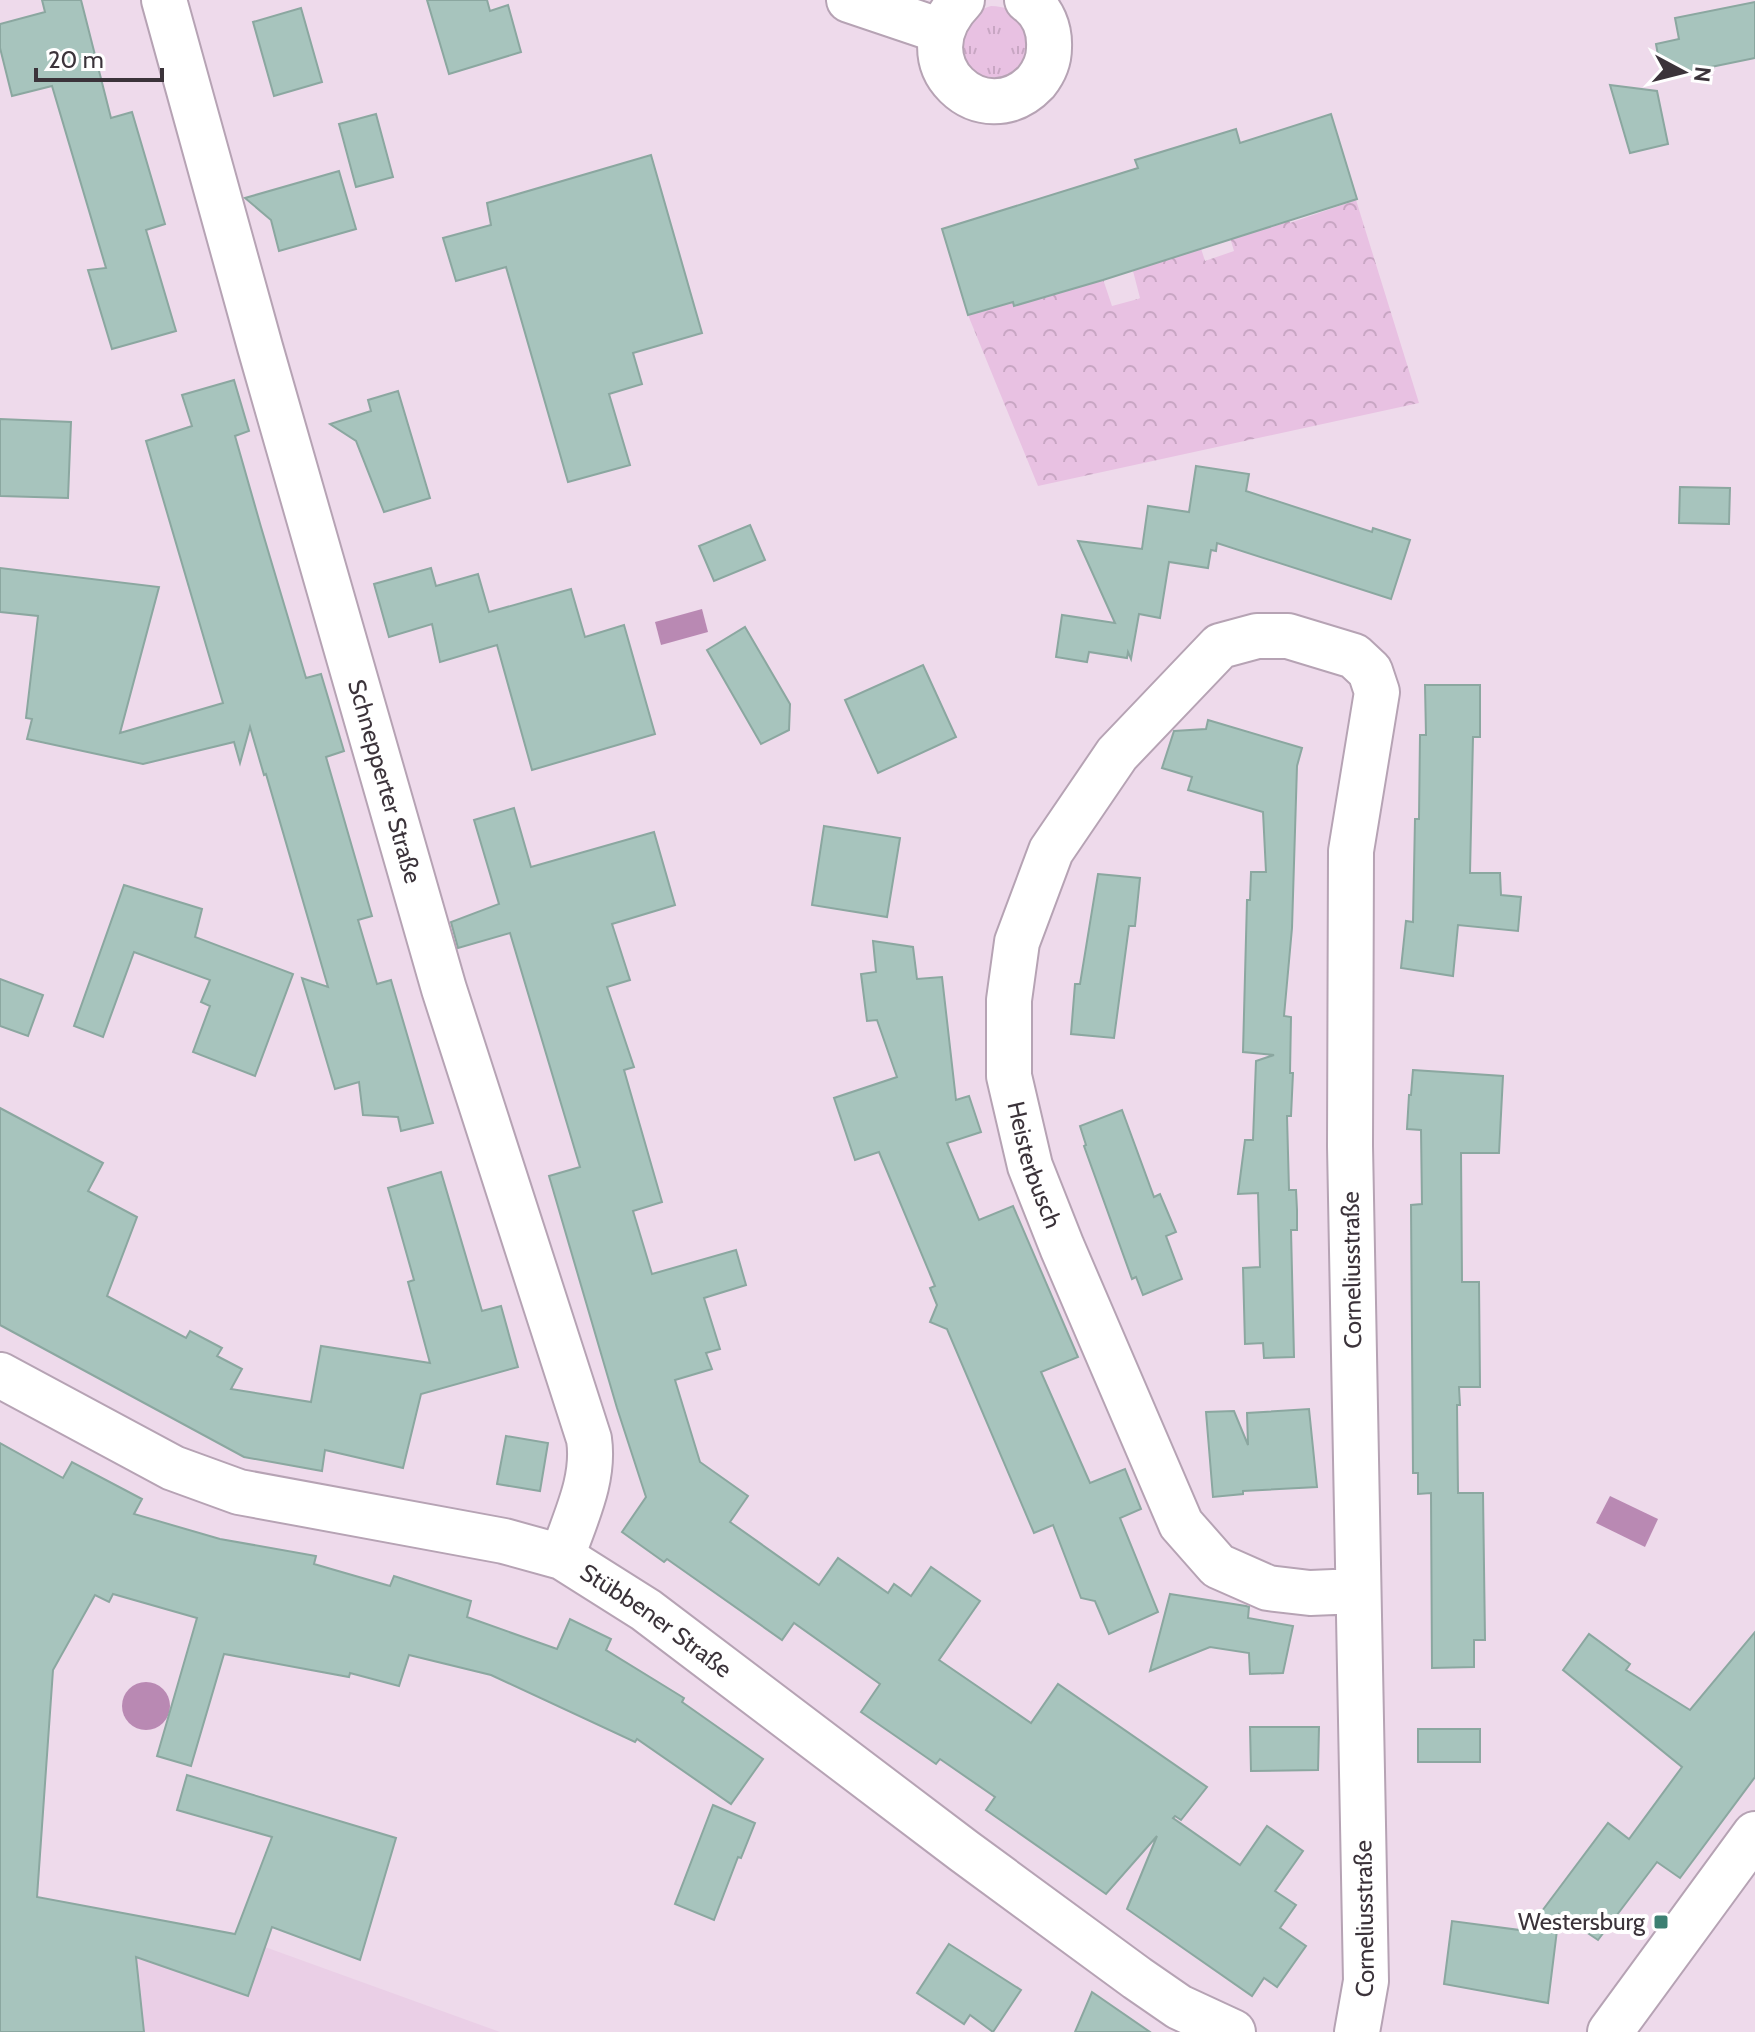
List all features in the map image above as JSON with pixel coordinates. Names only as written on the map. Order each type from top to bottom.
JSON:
[{"type":"street","name":"Schnepperter Straße","points":[[164,0],[441,976],[589,1439],[592,1460],[588,1483],[562,1557]]},
{"type":"street","points":[[849,0],[951,15],[939,48],[942,65],[963,92],[979,99],[996,101],[1013,98],[1028,90],[1041,76],[1049,58],[1050,39],[1045,20],[1027,0]]},
{"type":"street","name":"Corneliusstraße","points":[[1220,646],[1257,636],[1300,639],[1354,656],[1370,671],[1377,692],[1351,851],[1350,1146],[1366,1981],[1357,2032]]},
{"type":"street","name":"Heisterbusch","points":[[1220,646],[1117,754],[1051,851],[1017,942],[1009,1000],[1009,1076],[1030,1166],[1181,1524],[1218,1566],[1268,1588],[1310,1593],[1358,1591]]},
{"type":"street","name":"Stübbener Straße","points":[[0,1375],[173,1468],[239,1492],[504,1541],[562,1557],[646,1610],[964,1851],[1179,2007],[1233,2032]]},
{"type":"street","points":[[1610,2032],[1755,1834]]},
{"type":"shaded area","points":[[702,609],[708,632],[661,645],[655,622]]},
{"type":"shaded area","points":[[1610,1496],[1658,1519],[1645,1547],[1596,1523]]},
{"type":"shaded area","points":[[0,1652],[53,1667],[38,1897],[265,1947],[500,2032],[0,2032]]},
{"type":"shaded area","points":[[146,1682],[163,1689],[170,1706],[163,1723],[146,1730],[129,1723],[122,1706],[129,1689]]},
{"type":"green space","points":[[991,6],[1014,12],[1034,43],[1018,74],[996,80],[979,76],[968,68],[960,46],[967,22]]},
{"type":"green space","points":[[1356,200],[1419,403],[1038,486],[968,315],[1013,302],[1015,306],[1103,279],[1112,306],[1138,299],[1133,271],[1166,260],[1161,244],[1196,233],[1205,261],[1234,251],[1226,224],[1289,220],[1290,223]]},
{"type":"building","points":[[42,0],[81,0],[111,118],[132,112],[165,224],[146,230],[176,331],[112,349],[88,270],[106,268],[52,86],[12,96],[0,48],[0,24],[45,12]]},
{"type":"building","points":[[427,0],[487,0],[490,11],[508,5],[521,52],[449,74]]},
{"type":"building","points":[[1755,2],[1755,58],[1662,77],[1656,44],[1679,39],[1675,18]]},
{"type":"building","points":[[301,8],[322,82],[274,96],[253,22]]},
{"type":"building","points":[[1610,85],[1657,91],[1668,144],[1630,153]]},
{"type":"building","points":[[376,114],[393,177],[356,187],[339,124]]},
{"type":"building","points":[[1331,114],[1357,199],[1103,280],[1014,306],[1013,302],[968,315],[942,229],[1138,168],[1135,160],[1236,129],[1240,143]]},
{"type":"building","points":[[651,155],[702,333],[633,353],[642,384],[609,394],[630,465],[568,482],[506,267],[456,281],[443,238],[491,225],[487,203]]},
{"type":"building","points":[[339,171],[356,229],[279,251],[271,220],[245,198]]},
{"type":"building","points":[[234,380],[249,431],[235,436],[261,527],[306,678],[321,674],[344,751],[326,757],[372,916],[358,920],[377,984],[391,980],[433,1123],[401,1131],[398,1117],[363,1115],[359,1082],[335,1089],[302,978],[328,987],[250,727],[240,763],[234,742],[143,764],[27,739],[32,719],[26,718],[38,616],[0,612],[0,568],[159,587],[120,733],[223,703],[146,441],[192,426],[182,395]]},
{"type":"building","points":[[398,391],[430,498],[384,512],[356,441],[330,424],[371,411],[368,400]]},
{"type":"building","points":[[0,419],[71,422],[68,498],[0,496]]},
{"type":"building","points":[[1196,466],[1249,474],[1246,491],[1372,532],[1373,528],[1410,540],[1391,599],[1217,543],[1216,551],[1211,550],[1208,568],[1169,562],[1160,618],[1139,614],[1131,659],[1128,652],[1127,658],[1089,652],[1087,662],[1056,657],[1062,615],[1115,623],[1078,541],[1142,549],[1148,506],[1189,512]]},
{"type":"building","points":[[1680,487],[1730,488],[1729,524],[1679,523]]},
{"type":"building","points":[[750,525],[765,560],[714,581],[699,546]]},
{"type":"building","points":[[431,568],[436,586],[478,574],[489,612],[571,589],[585,637],[624,625],[655,734],[532,770],[497,645],[440,662],[432,624],[389,637],[374,584]]},
{"type":"building","points":[[745,627],[790,704],[789,730],[761,744],[707,650]]},
{"type":"building","points":[[923,665],[956,737],[878,773],[845,700]]},
{"type":"building","points":[[1425,685],[1480,685],[1480,737],[1473,737],[1470,873],[1500,873],[1501,895],[1521,897],[1518,931],[1458,925],[1453,976],[1401,968],[1406,921],[1413,922],[1420,735],[1426,735]]},
{"type":"building","points":[[1208,720],[1302,748],[1297,766],[1292,928],[1284,1016],[1291,1017],[1290,1073],[1293,1073],[1291,1116],[1287,1116],[1289,1190],[1296,1190],[1297,1210],[1297,1230],[1291,1230],[1294,1357],[1264,1358],[1263,1343],[1245,1344],[1243,1268],[1260,1267],[1258,1193],[1238,1194],[1245,1140],[1253,1140],[1256,1061],[1274,1055],[1243,1052],[1247,900],[1250,900],[1251,872],[1266,872],[1263,812],[1188,790],[1192,777],[1162,768],[1174,731],[1206,729]]},
{"type":"building","points":[[514,808],[531,867],[654,832],[675,905],[612,924],[630,980],[607,987],[634,1067],[624,1070],[662,1202],[633,1211],[652,1274],[736,1250],[746,1285],[704,1298],[720,1349],[706,1353],[712,1369],[675,1380],[700,1462],[748,1496],[730,1522],[819,1585],[838,1558],[888,1593],[894,1584],[911,1596],[931,1567],[980,1601],[939,1660],[1031,1723],[1058,1684],[1207,1787],[1181,1820],[1175,1816],[1173,1818],[1240,1865],[1267,1826],[1303,1851],[1275,1891],[1296,1905],[1280,1928],[1306,1946],[1277,1987],[1264,1978],[1252,1996],[1127,1909],[1157,1836],[1106,1894],[986,1810],[995,1797],[940,1759],[936,1764],[861,1712],[880,1684],[794,1623],[782,1640],[667,1559],[664,1562],[622,1532],[646,1497],[549,1176],[580,1167],[510,933],[458,948],[451,922],[499,904],[474,820]]},
{"type":"building","points":[[824,826],[900,838],[887,917],[812,905]]},
{"type":"building","points":[[1098,874],[1140,878],[1135,926],[1129,926],[1114,1038],[1071,1034],[1075,984],[1080,984]]},
{"type":"building","points":[[124,885],[202,909],[195,937],[293,974],[255,1076],[193,1052],[210,1006],[201,1002],[210,980],[134,952],[103,1037],[74,1026]]},
{"type":"building","points":[[873,941],[913,947],[917,979],[942,977],[956,1100],[969,1096],[981,1132],[947,1143],[979,1220],[1013,1206],[1078,1357],[1041,1372],[1090,1483],[1125,1469],[1141,1509],[1120,1518],[1158,1612],[1109,1634],[1095,1601],[1081,1598],[1053,1525],[1034,1533],[947,1329],[930,1322],[937,1305],[930,1288],[935,1286],[879,1152],[855,1160],[834,1098],[897,1077],[877,1020],[867,1021],[861,974],[876,972]]},
{"type":"building","points":[[0,979],[43,995],[28,1036],[0,1026]]},
{"type":"building","points":[[1413,1070],[1503,1076],[1499,1153],[1461,1153],[1462,1282],[1479,1282],[1480,1387],[1459,1387],[1460,1405],[1457,1405],[1458,1493],[1483,1493],[1485,1640],[1474,1640],[1474,1667],[1432,1668],[1431,1493],[1418,1494],[1418,1473],[1413,1473],[1411,1205],[1422,1204],[1421,1130],[1407,1129]]},
{"type":"building","points":[[0,1108],[103,1163],[88,1191],[137,1217],[107,1296],[186,1338],[190,1331],[222,1348],[217,1356],[242,1369],[231,1389],[311,1402],[321,1346],[430,1363],[408,1282],[414,1280],[388,1188],[441,1172],[482,1311],[501,1306],[518,1367],[421,1394],[403,1468],[325,1450],[322,1471],[244,1457],[0,1325]]},
{"type":"building","points":[[1122,1110],[1154,1197],[1160,1194],[1176,1232],[1166,1236],[1182,1279],[1143,1295],[1136,1277],[1132,1279],[1084,1146],[1080,1126]]},
{"type":"building","points":[[1309,1409],[1317,1487],[1243,1491],[1243,1494],[1213,1497],[1206,1412],[1234,1411],[1248,1445],[1247,1413]]},
{"type":"building","points":[[506,1436],[548,1443],[540,1491],[497,1484]]},
{"type":"building","points":[[0,1443],[63,1478],[72,1462],[142,1499],[134,1514],[220,1539],[316,1556],[314,1564],[390,1586],[394,1576],[471,1601],[467,1617],[557,1649],[570,1619],[611,1639],[606,1650],[684,1698],[682,1702],[763,1759],[731,1804],[637,1739],[635,1742],[491,1675],[409,1655],[399,1686],[350,1673],[349,1677],[224,1654],[191,1766],[157,1756],[197,1618],[113,1594],[109,1602],[95,1595],[53,1670],[37,1897],[235,1934],[272,1837],[177,1810],[187,1775],[396,1838],[360,1960],[272,1927],[248,1996],[136,1957],[144,2032],[0,2032]]},
{"type":"building","points":[[1170,1594],[1246,1606],[1249,1607],[1248,1618],[1293,1626],[1283,1673],[1250,1674],[1249,1653],[1210,1647],[1150,1671]]},
{"type":"building","points":[[1755,1632],[1755,1777],[1680,1878],[1657,1862],[1598,1940],[1559,1914],[1548,2003],[1444,1984],[1452,1921],[1527,1931],[1608,1823],[1629,1839],[1682,1767],[1563,1670],[1589,1634],[1630,1664],[1626,1670],[1690,1710]]},
{"type":"building","points":[[1250,1727],[1319,1727],[1318,1770],[1251,1771]]},
{"type":"building","points":[[1418,1729],[1480,1729],[1480,1762],[1418,1762]]},
{"type":"building","points":[[713,1805],[755,1823],[741,1858],[738,1857],[714,1920],[675,1904]]},
{"type":"building","points":[[949,1944],[1021,1990],[993,2032],[970,2015],[964,2024],[917,1993]]},
{"type":"building","points":[[1092,1992],[1150,2032],[1075,2032]]},
{"type":"place","name":"Westersburg","points":[[1661,1922]]}]
